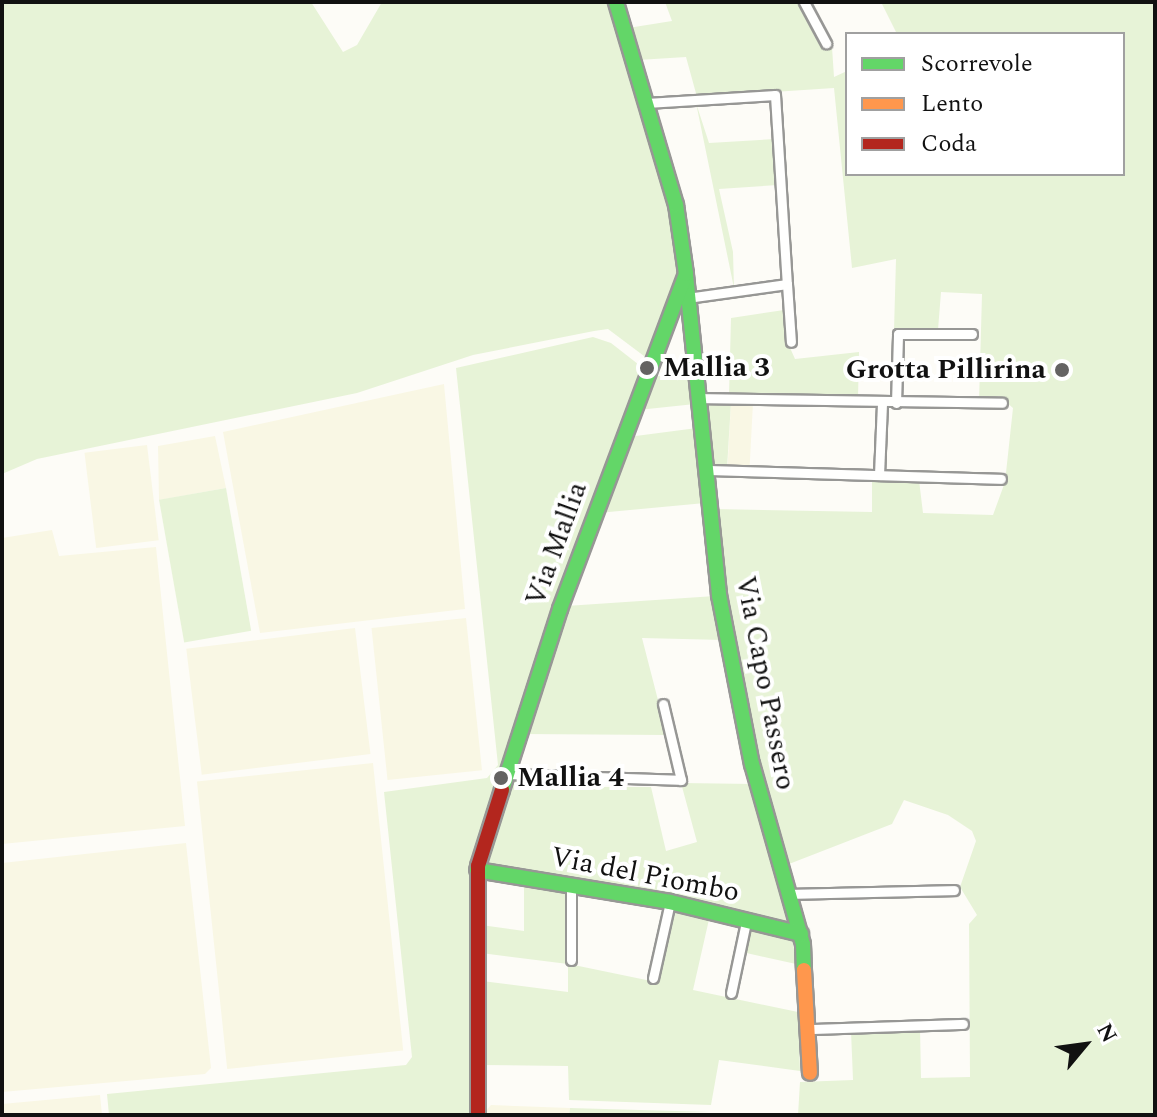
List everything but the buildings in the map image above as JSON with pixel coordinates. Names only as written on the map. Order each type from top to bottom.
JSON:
[{"type":"street","points":[[616,2],[647,103],[775,95],[791,342]]},
{"type":"street","points":[[804,2],[826,43]]},
{"type":"street","name":"Via Capo Passero","points":[[647,103],[676,205],[686,274],[683,299],[698,398],[719,595],[752,764],[777,865],[791,894],[801,934],[810,1029],[810,1073]]},
{"type":"street","points":[[683,299],[787,284]]},
{"type":"street","name":"Via Mallia","points":[[478,1115],[477,870],[504,774],[594,515],[683,299]]},
{"type":"street","points":[[896,403],[898,334],[972,334]]},
{"type":"street","points":[[698,398],[1002,403]]},
{"type":"street","points":[[879,475],[882,403]]},
{"type":"street","points":[[705,470],[1001,479]]},
{"type":"street","points":[[504,774],[682,777],[663,704]]},
{"type":"street","name":"Via del Piombo","points":[[477,870],[670,902],[801,934]]},
{"type":"street","points":[[571,884],[571,960]]},
{"type":"street","points":[[791,894],[954,890]]},
{"type":"street","points":[[653,978],[670,902]]},
{"type":"street","points":[[731,993],[746,922]]},
{"type":"street","points":[[810,1029],[963,1024]]},
{"type":"shaded area","points":[[444,384],[465,609],[260,633],[223,432]]},
{"type":"shaded area","points":[[731,402],[753,403],[750,469],[728,468]]},
{"type":"shaded area","points":[[215,436],[226,488],[159,500],[158,446]]},
{"type":"shaded area","points":[[147,445],[159,540],[96,548],[84,453]]},
{"type":"shaded area","points":[[52,530],[59,556],[156,547],[185,826],[2,844],[2,538]]},
{"type":"shaded area","points":[[466,618],[482,770],[388,780],[372,628]]},
{"type":"shaded area","points":[[355,628],[370,754],[202,775],[186,649]]},
{"type":"shaded area","points":[[373,763],[403,1050],[227,1069],[197,782]]},
{"type":"shaded area","points":[[186,843],[211,1068],[205,1074],[2,1092],[2,863]]},
{"type":"shaded area","points":[[100,1095],[102,1115],[2,1115],[2,1104]]},
{"type":"shaded area","points":[[491,1105],[570,1108],[569,1115],[482,1115]]},
{"type":"green space","points":[[2,2],[311,2],[343,52],[357,45],[382,2],[612,2],[675,219],[681,274],[648,359],[608,329],[594,331],[473,355],[357,393],[37,459],[2,474]]},
{"type":"green space","points":[[665,2],[802,2],[823,44],[832,47],[834,77],[845,72],[845,176],[1125,176],[1125,32],[896,32],[881,2],[1155,2],[1153,1115],[798,1115],[800,1082],[853,1080],[851,1031],[920,1028],[921,1078],[970,1077],[969,924],[977,915],[960,887],[976,841],[972,831],[948,815],[904,800],[892,824],[789,864],[780,862],[725,601],[713,509],[872,512],[872,479],[919,480],[923,513],[993,515],[1005,482],[1013,408],[999,396],[979,402],[982,294],[941,292],[938,330],[894,330],[896,259],[852,268],[834,88],[697,97],[686,57],[638,60],[628,28],[672,21]]},
{"type":"green space","points":[[696,103],[709,143],[775,139],[778,185],[719,189],[733,252],[734,288]]},
{"type":"green space","points":[[784,310],[787,341],[795,359],[859,352],[858,398],[729,395],[731,318]]},
{"type":"green space","points":[[593,337],[611,343],[643,368],[478,850],[474,1115],[109,1115],[107,1094],[406,1065],[412,1057],[384,792],[487,778],[498,765],[456,368]]},
{"type":"green space","points":[[691,373],[695,404],[638,410],[650,377]]},
{"type":"green space","points":[[707,402],[731,402],[727,468],[708,466]]},
{"type":"green space","points":[[697,428],[705,503],[598,513],[628,437]]},
{"type":"green space","points":[[226,488],[251,631],[184,643],[159,500]]},
{"type":"green space","points":[[715,596],[724,640],[642,638],[667,735],[522,734],[566,606]]},
{"type":"green space","points":[[506,778],[579,780],[580,787],[651,787],[666,851],[697,842],[681,783],[754,784],[791,927],[482,867]]},
{"type":"green space","points":[[524,880],[568,890],[569,964],[656,982],[671,909],[710,915],[693,990],[798,1012],[800,1071],[719,1060],[711,1105],[569,1100],[568,1066],[482,1065],[482,981],[568,992],[568,964],[481,953],[481,925],[524,931]]},
{"type":"green space","points":[[748,925],[792,935],[796,964],[742,952]]},
{"type":"green space","points":[[570,1108],[710,1112],[569,1115]]},
{"type":"traffic: fast","points":[[502,790],[560,609],[686,274],[676,205],[616,2]]},
{"type":"traffic: fast","points":[[686,275],[719,595],[752,764],[803,944],[804,970]]},
{"type":"traffic: fast","points":[[477,870],[670,902],[801,934]]},
{"type":"traffic: slow","points":[[804,970],[810,1073]]},
{"type":"traffic: jam","points":[[478,1115],[478,866],[502,790]]},
{"type":"place","name":"Mallia 3","points":[[647,368]]},
{"type":"place","name":"Grotta Pillirina","points":[[1062,370]]},
{"type":"place","name":"Mallia 4","points":[[501,778]]}]
